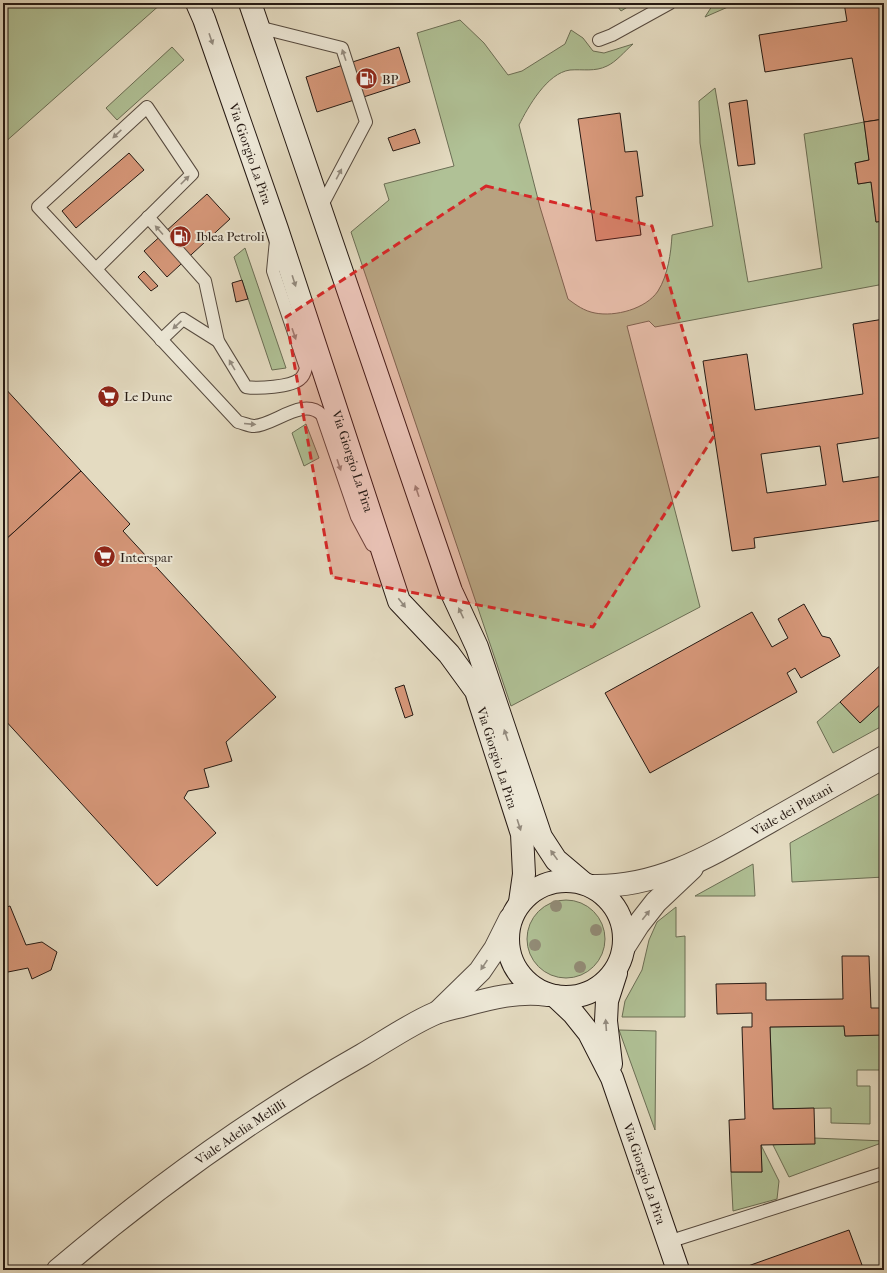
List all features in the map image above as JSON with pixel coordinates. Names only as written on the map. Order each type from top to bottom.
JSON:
[{"type":"main road","name":"Via Giorgio La Pira","points":[[197,3],[204,19],[277,229],[391,582],[399,601],[450,654],[476,691],[522,834],[524,874],[515,911]]},
{"type":"main road","name":"Via Giorgio La Pira","points":[[250,3],[451,590],[477,647],[541,837],[556,860],[587,884]]},
{"type":"main road","name":"Viale dei Platani","points":[[699,861],[884,757]]},
{"type":"main road","points":[[436,1013],[480,971],[495,949],[515,911],[532,890],[548,883],[565,880],[615,887],[638,883],[699,861]]},
{"type":"main road","points":[[436,1013],[482,1000],[514,994],[531,993],[570,997],[585,994],[599,988],[610,977],[638,925],[656,902],[699,861]]},
{"type":"main road","points":[[587,884],[606,896],[618,911],[624,928],[621,956],[607,1001],[606,1021],[612,1078]]},
{"type":"main road","points":[[515,911],[507,938],[510,956],[518,973],[531,986],[552,996],[573,1013],[589,1033],[612,1078]]},
{"type":"main road","name":"Viale Adelia Melilli","points":[[58,1270],[102,1232],[186,1169],[258,1119],[315,1081],[436,1013]]},
{"type":"main road","name":"Via Giorgio La Pira","points":[[612,1078],[678,1270]]},
{"type":"lane","points":[[599,40],[612,35],[670,3]]},
{"type":"lane","points":[[258,27],[342,48],[366,122],[320,209]]},
{"type":"lane","points":[[96,269],[192,174],[147,107],[38,207],[238,422],[254,426],[299,410],[317,410],[322,415],[357,518],[391,582]]},
{"type":"lane","points":[[148,218],[204,281],[218,340],[246,387],[254,389],[290,384],[299,380],[304,375],[306,368],[273,271],[277,229]]},
{"type":"lane","points":[[161,340],[183,319],[218,340]]},
{"type":"lane","points":[[668,1242],[884,1173]]},
{"type":"highlighted area","points":[[486,186],[652,226],[714,436],[593,627],[332,577],[286,317]]},
{"type":"green space","points":[[3,3],[162,3],[3,144]]},
{"type":"green space","points":[[615,3],[634,3],[621,11]]},
{"type":"green space","points":[[714,3],[737,3],[705,17]]},
{"type":"green space","points":[[460,20],[484,43],[508,75],[522,71],[565,44],[571,30],[583,38],[593,51],[604,53],[633,44],[607,66],[593,70],[570,70],[562,72],[554,77],[533,100],[519,125],[540,207],[568,299],[577,306],[595,313],[612,314],[621,313],[646,303],[658,291],[667,271],[672,235],[713,226],[700,143],[699,101],[715,88],[748,282],[822,268],[804,134],[864,122],[869,160],[855,163],[858,184],[871,182],[876,222],[884,221],[884,284],[655,327],[649,321],[627,326],[700,607],[511,706],[351,232],[389,200],[384,184],[454,166],[417,33]]},
{"type":"green space","points":[[172,47],[184,60],[117,120],[106,108]]},
{"type":"green space","points":[[245,248],[286,368],[272,370],[234,257]]},
{"type":"green space","points":[[306,424],[319,458],[304,466],[292,433]]},
{"type":"green space","points":[[884,701],[884,725],[833,753],[817,722],[840,702],[860,723]]},
{"type":"green space","points":[[884,791],[884,877],[792,882],[790,843]]},
{"type":"green space","points":[[753,864],[755,896],[695,896]]},
{"type":"green space","points":[[558,900],[574,900],[588,906],[599,917],[605,931],[605,947],[599,961],[588,972],[574,978],[558,978],[544,972],[533,961],[527,947],[527,931],[533,917],[544,906]]},
{"type":"green space","points":[[676,907],[676,937],[685,936],[685,1017],[622,1017],[625,1001],[642,970],[649,940],[657,922]]},
{"type":"green space","points":[[844,1026],[845,1036],[884,1035],[884,1084],[882,1084],[882,1070],[857,1070],[857,1086],[870,1086],[870,1124],[831,1123],[831,1108],[773,1109],[770,1027]]},
{"type":"green space","points":[[619,1030],[656,1031],[655,1130]]},
{"type":"green space","points":[[880,1096],[884,1096],[884,1124],[881,1124]]},
{"type":"green space","points":[[814,1138],[884,1142],[789,1177],[773,1145]]},
{"type":"green space","points":[[761,1145],[779,1181],[777,1199],[733,1211],[731,1172],[762,1172]]},
{"type":"building","points":[[844,3],[884,3],[884,119],[864,122],[852,58],[765,72],[759,35],[847,21]]},
{"type":"building","points":[[399,47],[410,82],[317,112],[306,77]]},
{"type":"building","points":[[747,100],[755,164],[738,166],[729,103]]},
{"type":"building","points":[[620,113],[625,152],[637,151],[643,196],[636,197],[641,235],[596,241],[578,119]]},
{"type":"building","points":[[884,119],[884,221],[876,222],[871,182],[858,184],[855,163],[869,160],[864,122]]},
{"type":"building","points":[[415,129],[420,143],[393,151],[388,138]]},
{"type":"building","points":[[129,153],[144,170],[76,228],[62,211]]},
{"type":"building","points":[[207,194],[230,219],[167,277],[144,251]]},
{"type":"building","points":[[144,271],[158,286],[151,291],[138,277]]},
{"type":"building","points":[[242,280],[248,299],[236,302],[232,283]]},
{"type":"building","points":[[884,319],[884,437],[837,444],[843,482],[884,476],[884,520],[754,538],[755,548],[732,551],[703,361],[747,354],[755,410],[863,394],[853,324]],"holes":[[[820,446],[826,485],[767,493],[761,454]]]},
{"type":"building","points":[[3,386],[81,471],[3,542]]},
{"type":"building","points":[[81,471],[130,524],[123,531],[276,697],[226,742],[232,761],[204,769],[209,787],[188,791],[184,798],[216,833],[157,886],[3,718],[3,542]]},
{"type":"building","points":[[804,604],[822,636],[830,638],[840,656],[801,678],[795,668],[787,673],[797,692],[650,773],[605,693],[752,612],[772,647],[788,638],[778,619]]},
{"type":"building","points":[[884,662],[884,701],[860,723],[840,702]]},
{"type":"building","points":[[404,685],[413,715],[405,718],[395,688]]},
{"type":"building","points":[[10,906],[26,945],[42,942],[57,952],[51,970],[32,979],[28,968],[3,973],[3,908]]},
{"type":"building","points":[[842,956],[869,956],[871,1008],[884,1008],[884,1035],[845,1036],[844,1026],[770,1027],[773,1109],[814,1108],[815,1144],[761,1145],[762,1172],[731,1172],[729,1120],[745,1119],[742,1027],[752,1027],[752,1013],[717,1014],[716,984],[766,983],[766,1000],[843,999]]},
{"type":"building","points":[[849,1230],[862,1265],[849,1270],[750,1270],[748,1266]]},
{"type":"place","name":"BP","points":[[367,79]]},
{"type":"place","name":"Iblea Petroli","points":[[181,236]]},
{"type":"place","name":"Le Dune","points":[[108,396]]},
{"type":"place","name":"Interspar","points":[[104,557]]}]
